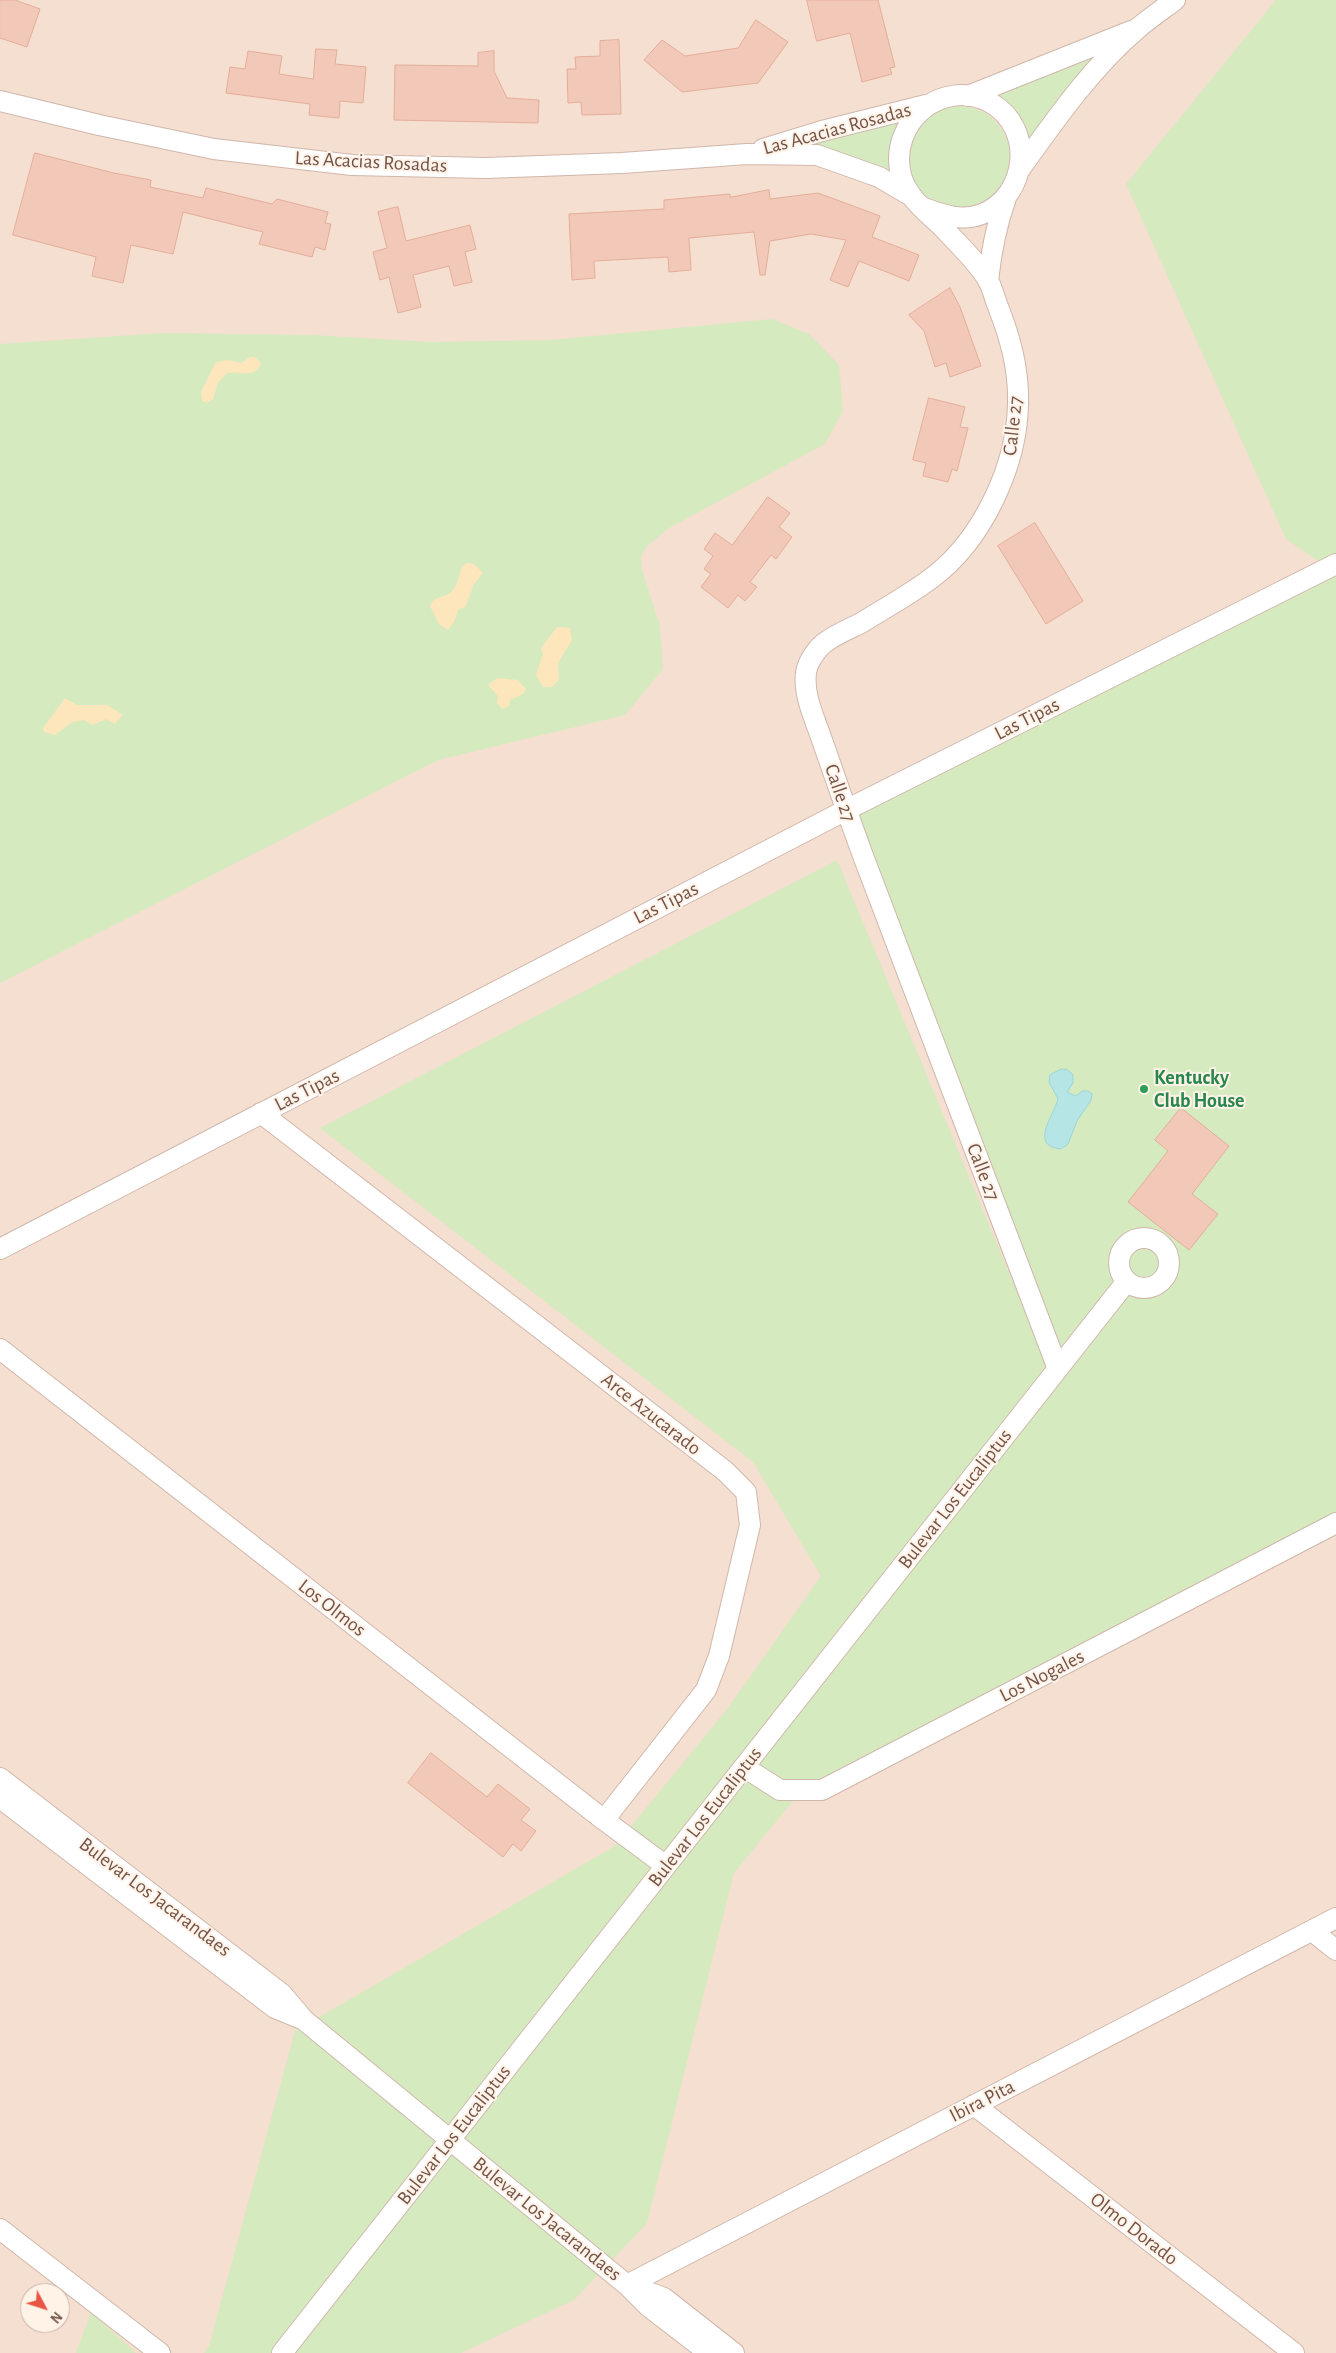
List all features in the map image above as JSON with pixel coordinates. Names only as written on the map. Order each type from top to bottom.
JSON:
[{"type":"street","points":[[1020,169],[1020,144],[1010,121],[992,104],[968,96],[947,96],[927,105],[912,118],[903,135],[899,154],[901,173],[908,194],[924,208],[952,218],[981,214],[1006,198],[1020,169],[1052,124],[1096,71],[1138,28],[1176,0]]},
{"type":"street","points":[[968,96],[1138,28]]},
{"type":"street","name":"Las Acacias Rosadas","points":[[0,101],[99,125],[214,149],[352,164],[486,168],[622,163],[747,154],[817,155],[879,177],[908,194]]},
{"type":"street","name":"Las Acacias Rosadas","points":[[747,154],[822,130],[927,105]]},
{"type":"street","name":"Calle 27","points":[[988,281],[992,244],[1006,198]]},
{"type":"street","name":"Calle 27","points":[[924,208],[958,243],[988,281],[1014,349],[1018,404],[1014,450],[998,494],[971,538],[938,574],[893,604],[822,645],[810,660],[806,673],[808,700],[846,810],[1058,1369]]},
{"type":"street","name":"Las Tipas","points":[[0,1249],[846,810],[1333,569]]},
{"type":"street","name":"Arce Azucarado","points":[[261,1113],[725,1471],[746,1492],[750,1525],[719,1656],[706,1690],[604,1820]]},
{"type":"street","name":"Bulevar Los Eucaliptus","points":[[282,2353],[1127,1281]]},
{"type":"street","name":"Los Olmos","points":[[0,1349],[604,1820],[666,1866]]},
{"type":"street","name":"Los Nogales","points":[[744,1767],[780,1790],[822,1790],[1336,1523]]},
{"type":"street","name":"Bulevar Los Jacarandaes","points":[[0,1778],[282,1994],[304,2020],[628,2285],[648,2306],[709,2353]]},
{"type":"street","name":"Bulevar Los Jacarandaes","points":[[0,1798],[275,2008],[304,2020]]},
{"type":"street","name":"Ibira Pita","points":[[628,2285],[1336,1918]]},
{"type":"street","points":[[1312,1931],[1336,1950]]},
{"type":"street","name":"Olmo Dorado","points":[[974,2106],[1294,2353]]},
{"type":"street","points":[[0,2229],[160,2353]]},
{"type":"street","name":"Bulevar Los Jacarandaes","points":[[628,2285],[664,2298],[734,2353]]},
{"type":"shaded area","points":[[0,0],[1336,0],[1336,2353],[0,2353]]},
{"type":"green space","points":[[1276,0],[1336,0],[1336,1523],[802,1790],[734,1873],[647,2223],[574,2300],[461,2353],[204,2353],[209,2346],[295,2031],[615,1846],[728,1708],[821,1576],[753,1462],[320,1128],[837,860],[1047,1364],[846,810],[1328,568],[1286,539],[1126,184]]},
{"type":"green space","points":[[1097,57],[1061,96],[1029,140],[1022,127],[991,96]]},
{"type":"green space","points":[[959,106],[969,107],[988,114],[1002,128],[1009,147],[1009,167],[1002,186],[988,200],[969,207],[959,208],[949,207],[930,200],[916,186],[909,167],[908,157],[909,147],[916,128],[930,114],[949,107]]},
{"type":"green space","points":[[899,120],[902,124],[891,177],[800,146]]},
{"type":"green space","points":[[772,319],[809,334],[839,365],[843,411],[825,444],[669,528],[647,546],[641,556],[642,570],[660,626],[663,669],[625,715],[438,760],[0,983],[0,344],[163,333],[313,335],[431,342],[550,340]]},
{"type":"green space","points":[[91,2312],[136,2353],[76,2353]]},
{"type":"sand","points":[[250,357],[255,357],[261,363],[256,371],[251,373],[227,373],[218,383],[213,399],[207,403],[202,401],[201,392],[216,362],[229,360],[241,363]]},
{"type":"sand","points":[[467,563],[474,564],[483,573],[474,584],[466,606],[458,610],[455,620],[448,630],[439,624],[430,606],[432,602],[453,590],[458,582],[462,566]]},
{"type":"sand","points":[[557,627],[570,628],[572,640],[558,663],[559,680],[552,687],[543,687],[536,675],[543,654],[541,648]]},
{"type":"sand","points":[[497,678],[518,680],[526,689],[523,694],[510,700],[509,706],[502,709],[497,703],[498,696],[488,685]]},
{"type":"sand","points":[[65,698],[77,705],[107,705],[123,715],[115,724],[106,719],[93,725],[84,720],[72,722],[55,735],[44,732],[43,728]]},
{"type":"water","points":[[1062,1069],[1068,1070],[1073,1075],[1073,1083],[1067,1092],[1076,1096],[1082,1091],[1088,1091],[1092,1094],[1091,1100],[1077,1121],[1068,1144],[1061,1149],[1051,1147],[1046,1142],[1045,1137],[1048,1122],[1058,1099],[1049,1082],[1050,1075]]},
{"type":"building","points":[[0,0],[15,0],[40,9],[27,47],[0,38]]},
{"type":"building","points":[[807,0],[878,0],[895,67],[890,68],[892,74],[862,82],[850,33],[817,41]]},
{"type":"building","points":[[756,20],[788,42],[758,83],[682,92],[644,60],[662,40],[685,56],[738,48]]},
{"type":"building","points":[[619,40],[621,114],[582,115],[581,102],[568,103],[567,69],[576,69],[575,57],[600,56],[600,41]]},
{"type":"building","points":[[316,49],[337,50],[335,64],[366,67],[363,103],[340,101],[339,118],[309,115],[310,104],[226,93],[230,67],[245,69],[248,51],[282,56],[279,74],[313,79]]},
{"type":"building","points":[[494,51],[494,71],[507,98],[539,100],[538,123],[394,120],[395,65],[478,66],[478,53]]},
{"type":"building","points":[[35,153],[114,173],[151,180],[150,187],[203,198],[206,188],[272,204],[277,199],[328,212],[325,223],[331,224],[325,250],[315,247],[312,257],[259,244],[263,232],[183,212],[173,254],[131,245],[123,283],[92,276],[96,257],[13,235]]},
{"type":"building","points":[[769,190],[770,199],[818,193],[880,216],[872,237],[919,255],[909,281],[859,261],[848,287],[830,280],[846,240],[811,234],[770,241],[765,275],[760,275],[754,232],[689,238],[691,270],[669,272],[668,257],[594,261],[595,278],[572,280],[569,214],[664,209],[664,200],[730,194],[730,197]]},
{"type":"building","points":[[398,207],[406,241],[470,225],[476,249],[465,252],[472,282],[454,286],[449,266],[413,275],[421,307],[398,313],[389,277],[380,280],[373,252],[387,248],[378,212]]},
{"type":"building","points":[[950,288],[960,307],[981,366],[950,377],[946,363],[935,367],[924,331],[909,315]]},
{"type":"building","points":[[929,398],[965,407],[960,427],[968,428],[957,471],[952,469],[948,482],[923,476],[926,463],[913,460]]},
{"type":"building","points":[[768,497],[790,513],[779,527],[792,537],[776,559],[771,555],[750,582],[757,587],[745,601],[738,595],[728,608],[701,587],[711,574],[704,569],[713,556],[704,549],[715,533],[732,545]]},
{"type":"building","points":[[1035,523],[1083,601],[1046,624],[998,546]]},
{"type":"building","points":[[1181,1108],[1229,1146],[1192,1194],[1218,1214],[1189,1250],[1128,1202],[1168,1151],[1155,1140]]},
{"type":"building","points":[[431,1753],[487,1797],[498,1784],[530,1809],[521,1820],[536,1831],[521,1851],[513,1844],[503,1857],[408,1783]]},
{"type":"place","name":"Kentucky Club House","points":[[1144,1089]]}]
